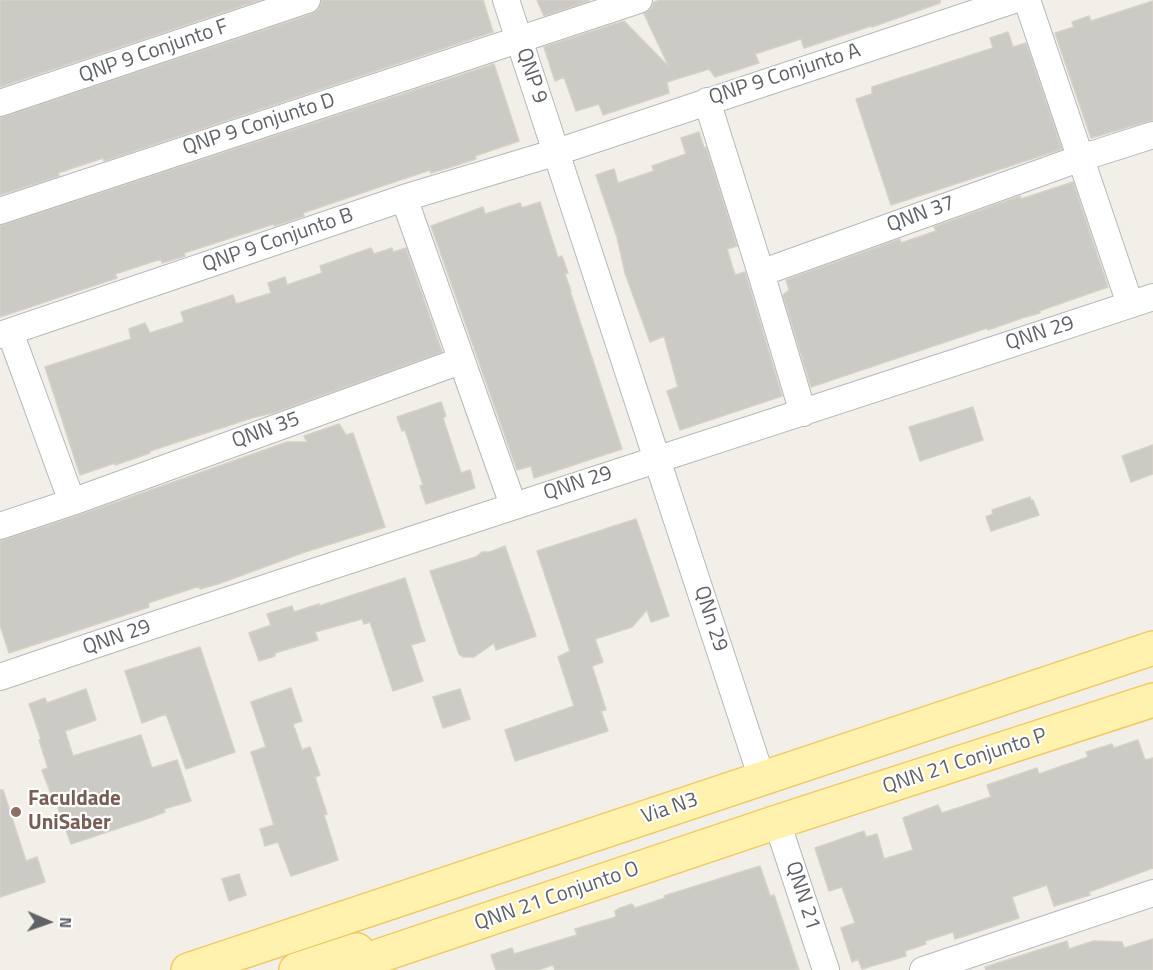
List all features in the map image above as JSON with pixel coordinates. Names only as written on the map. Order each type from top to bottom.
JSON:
[{"type":"main road","name":"Via N3","points":[[188,970],[1153,648]]},
{"type":"main road","points":[[987,755],[1062,716],[1153,686]]},
{"type":"main road","name":"QNN 21 Conjunto P","points":[[777,822],[1153,700]]},
{"type":"main road","points":[[482,922],[471,921],[463,914],[461,902],[467,891],[577,854],[639,819]]},
{"type":"main road","name":"QNN 21 Conjunto O","points":[[337,970],[777,822]]},
{"type":"main road","points":[[296,970],[423,928],[431,918],[429,906],[421,898],[409,896]]},
{"type":"street","name":"QNP 9 Conjunto F","points":[[0,103],[307,0]]},
{"type":"street","name":"QNP 9","points":[[506,0],[557,152]]},
{"type":"street","name":"QNP 9 Conjunto D","points":[[0,211],[639,0]]},
{"type":"street","name":"QNP 9 Conjunto A","points":[[557,152],[707,100],[1014,0]]},
{"type":"street","points":[[1027,0],[1081,158],[1142,300]]},
{"type":"street","points":[[707,100],[803,412]]},
{"type":"street","name":"QNN 37","points":[[761,273],[1081,158],[1153,135]]},
{"type":"street","points":[[557,152],[658,459]]},
{"type":"street","name":"QNP 9 Conjunto B","points":[[5,333],[404,198],[557,152]]},
{"type":"street","points":[[404,198],[513,505]]},
{"type":"street","name":"QNN 29","points":[[1,672],[1142,300]]},
{"type":"street","points":[[5,333],[72,502]]},
{"type":"street","name":"QNN 35","points":[[0,526],[460,361]]},
{"type":"street","name":"QNn 29","points":[[658,459],[762,779]]},
{"type":"street","name":"QNN 21","points":[[777,822],[826,970]]},
{"type":"street","points":[[923,970],[1153,893]]},
{"type":"building","points":[[0,0],[260,0],[0,87]]},
{"type":"building","points":[[322,0],[483,0],[493,32],[104,161],[103,158],[58,173],[59,176],[0,195],[0,118],[312,14],[319,9]]},
{"type":"building","points":[[537,0],[589,0],[589,1],[544,16]]},
{"type":"building","points":[[661,0],[940,0],[940,3],[804,48],[801,39],[755,54],[759,63],[715,77],[709,69],[667,82],[669,93],[603,115],[599,104],[576,111],[564,77],[555,81],[544,47],[624,21],[669,67],[644,14],[651,9],[654,2]]},
{"type":"building","points":[[1153,1],[1153,120],[1091,138],[1055,33],[1074,27],[1072,22],[1089,16],[1091,21]]},
{"type":"building","points":[[1008,32],[1013,47],[1026,43],[1062,149],[891,205],[856,99],[872,94],[872,87],[993,48],[990,38]]},
{"type":"building","points":[[494,64],[519,141],[475,156],[476,159],[431,173],[430,170],[303,213],[304,216],[184,253],[185,256],[162,263],[161,259],[115,274],[117,278],[0,317],[0,226]]},
{"type":"building","points":[[699,132],[704,148],[706,147],[737,246],[727,249],[735,275],[745,272],[782,396],[680,430],[667,391],[678,387],[664,336],[650,342],[625,273],[617,237],[596,175],[614,169],[618,183],[654,171],[652,166],[686,154],[681,138]]},
{"type":"building","points":[[1073,182],[1108,287],[1039,311],[1040,313],[988,330],[987,328],[811,387],[783,295],[789,290],[786,280],[900,239],[901,243],[936,231],[934,227],[1020,196],[1021,199]]},
{"type":"building","points":[[540,202],[558,258],[562,256],[568,273],[565,274],[570,291],[622,449],[534,478],[531,466],[517,470],[431,226],[483,207],[485,214],[520,203],[522,208]]},
{"type":"building","points":[[371,248],[374,254],[392,248],[393,252],[406,248],[442,352],[273,413],[80,475],[45,367],[131,339],[129,329],[145,323],[150,333],[184,322],[181,312],[233,295],[236,304],[271,293],[268,283],[285,277],[287,285],[322,273],[320,266]]},
{"type":"building","points":[[441,402],[446,416],[443,418],[461,473],[470,470],[475,488],[426,504],[420,486],[423,485],[405,430],[402,431],[397,417]]},
{"type":"building","points":[[973,407],[983,440],[920,461],[909,427]]},
{"type":"building","points":[[339,424],[346,435],[353,433],[385,527],[305,552],[218,584],[200,589],[200,586],[148,603],[149,607],[9,653],[0,625],[0,541],[287,442],[307,442],[304,436]]},
{"type":"building","points":[[1153,445],[1153,474],[1131,482],[1122,456]]},
{"type":"building","points":[[1030,497],[1039,515],[991,531],[986,517],[993,514],[992,510]]},
{"type":"building","points":[[636,519],[669,616],[651,622],[647,610],[632,627],[595,639],[603,662],[592,666],[606,710],[601,711],[608,731],[515,761],[505,730],[574,706],[558,657],[570,651],[537,551]]},
{"type":"building","points":[[505,546],[536,636],[496,650],[494,643],[474,657],[463,657],[459,654],[430,571]]},
{"type":"building","points":[[405,578],[425,641],[411,645],[423,681],[393,691],[370,622],[364,624],[362,619],[315,632],[318,640],[275,653],[275,656],[259,661],[249,633],[271,625],[267,614],[292,606],[294,612],[319,604],[319,606]]},
{"type":"building","points":[[200,647],[235,752],[186,769],[166,714],[142,723],[125,671]]},
{"type":"building","points":[[291,688],[302,721],[293,724],[302,750],[310,747],[320,775],[315,777],[338,860],[291,876],[278,842],[265,846],[260,829],[274,825],[251,752],[266,747],[251,702]]},
{"type":"building","points":[[86,689],[96,720],[65,731],[73,756],[141,735],[152,768],[177,760],[191,801],[164,809],[165,812],[152,817],[71,844],[42,770],[48,768],[29,704],[45,698],[47,703]]},
{"type":"building","points":[[460,689],[470,719],[443,728],[433,697]]},
{"type":"building","points":[[1138,740],[1145,760],[1153,758],[1153,868],[1089,892],[1090,895],[1054,906],[1047,885],[1012,897],[1019,918],[955,939],[953,932],[925,941],[926,944],[905,951],[906,956],[862,969],[858,959],[852,962],[841,928],[855,923],[842,887],[829,891],[815,848],[864,831],[866,837],[877,834],[884,859],[913,850],[903,818],[938,805],[942,813],[991,797],[987,785],[1037,768],[1039,774],[1088,757],[1086,752],[1112,744],[1114,748]]},
{"type":"building","points":[[0,790],[3,790],[26,861],[37,857],[45,882],[0,897]]},
{"type":"building","points":[[760,866],[770,896],[774,895],[799,970],[555,970],[553,965],[538,970],[496,970],[491,955],[512,948],[514,954],[577,935],[575,929],[616,917],[615,911],[620,908],[632,904],[635,908],[665,898],[664,896]]},
{"type":"building","points":[[239,874],[246,895],[229,901],[222,879]]},
{"type":"building","points":[[1153,939],[1153,970],[986,970],[985,967],[1067,941],[1069,949],[1094,941],[1122,942],[1124,948]]},
{"type":"place","name":"Faculdade UniSaber","points":[[16,812]]}]
